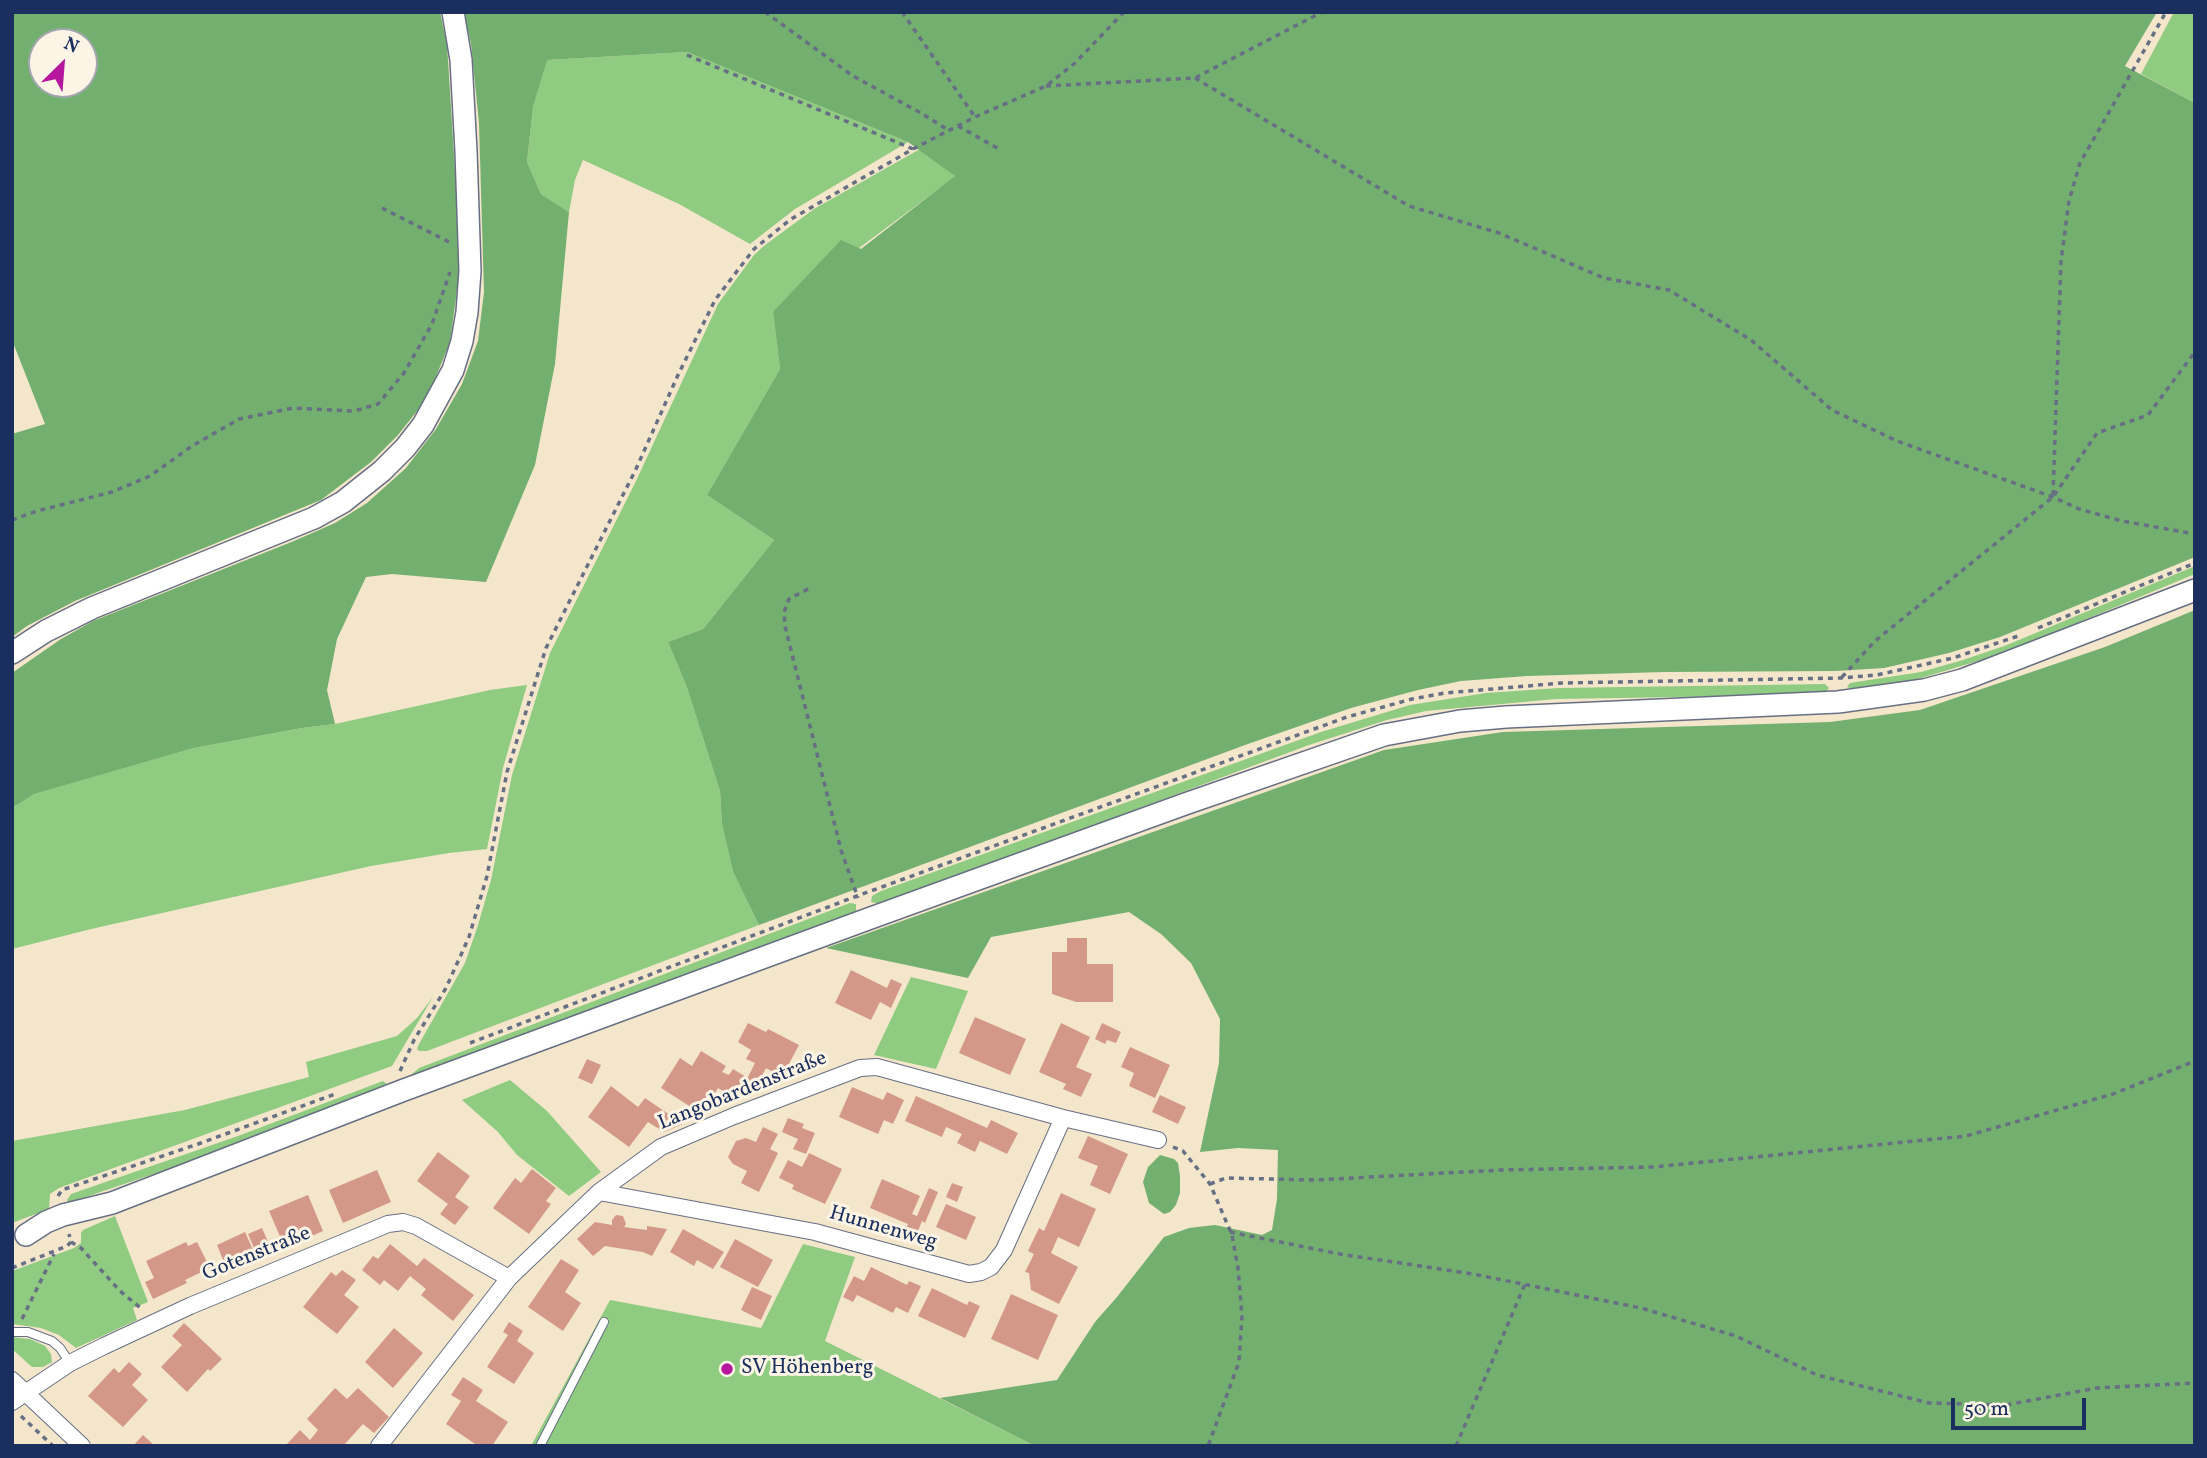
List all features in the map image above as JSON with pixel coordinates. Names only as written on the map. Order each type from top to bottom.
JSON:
[{"type":"main road","points":[[12,653],[46,631],[92,608],[314,518],[343,502],[383,471],[423,425],[453,370],[467,312],[470,242],[461,60],[453,12]]},
{"type":"main road","points":[[19,1238],[63,1215],[112,1203],[404,1090],[880,914],[1384,735],[1460,721],[1506,717],[1838,702],[1924,690],[1962,680],[2195,590]]},
{"type":"street","name":"Langobardenstraße","points":[[379,1446],[509,1278],[599,1192],[661,1147],[734,1115],[868,1067],[906,1074],[1063,1118],[1158,1140]]},
{"type":"street","name":"Hunnenweg","points":[[599,1192],[815,1232],[970,1274],[990,1267],[1004,1250],[1063,1118]]},
{"type":"street","name":"Gotenstraße","points":[[18,1402],[70,1363],[157,1321],[388,1224],[403,1222],[416,1226],[509,1278]]},
{"type":"street","points":[[12,1380],[18,1402],[82,1446]]},
{"type":"lane","points":[[540,1446],[604,1322]]},
{"type":"lane","points":[[15,1332],[28,1332],[52,1341],[70,1363]]},
{"type":"path","points":[[765,12],[853,76],[948,131]]},
{"type":"path","points":[[902,12],[975,117]]},
{"type":"path","points":[[388,1074],[400,1070],[414,1040],[446,988],[469,936],[487,876],[507,772],[546,648],[636,469],[707,314],[747,257],[781,227],[811,206],[913,149],[975,117],[1046,86],[1075,63],[1124,12]]},
{"type":"path","points":[[1046,86],[1195,78],[1322,12]]},
{"type":"path","points":[[2053,497],[2061,261],[2069,201],[2080,163],[2166,12]]},
{"type":"path","points":[[687,55],[913,149]]},
{"type":"path","points":[[1195,78],[1409,206],[1499,233],[1604,278],[1669,290],[1751,340],[1832,410],[1897,440],[2079,509],[2122,521],[2195,534]]},
{"type":"path","points":[[958,126],[999,149]]},
{"type":"path","points":[[382,208],[453,244],[470,242]]},
{"type":"path","points":[[12,520],[111,492],[150,476],[192,446],[239,419],[293,408],[354,411],[377,404],[404,373],[432,324],[450,270]]},
{"type":"path","points":[[1841,678],[1875,641],[2053,497],[2097,433],[2148,415],[2195,352]]},
{"type":"path","points":[[808,589],[789,599],[784,612],[785,626],[841,850],[857,896]]},
{"type":"path","points":[[1210,1184],[1226,1178],[1315,1180],[1501,1170],[1654,1167],[1966,1136],[2113,1094],[2195,1061]]},
{"type":"path","points":[[58,1200],[62,1190],[337,1093]]},
{"type":"path","points":[[1158,1140],[1182,1151],[1210,1184],[1230,1232],[1238,1268],[1242,1316],[1239,1362],[1208,1446]]},
{"type":"path","points":[[1230,1232],[1340,1254],[1473,1274],[1641,1308],[1736,1336],[1817,1374],[1929,1403],[2006,1405],[2097,1388],[2195,1383]]},
{"type":"path","points":[[69,1233],[71,1242],[81,1248],[120,1290],[157,1321]]},
{"type":"path","points":[[12,1268],[55,1252],[71,1242]]},
{"type":"path","points":[[15,1332],[55,1252]]},
{"type":"path","points":[[1456,1446],[1525,1284]]},
{"type":"path","points":[[18,1402],[53,1446]]},
{"type":"green space","points":[[12,12],[440,12],[447,45],[460,250],[459,275],[450,342],[421,406],[398,435],[371,462],[321,500],[75,601],[27,626],[12,637],[12,434],[45,424],[12,340]]},
{"type":"green space","points":[[464,12],[2157,12],[2125,66],[2195,103],[2195,557],[2000,637],[1949,653],[1884,668],[1527,676],[1461,681],[1418,690],[1351,708],[1245,745],[759,925],[733,872],[722,824],[720,791],[686,685],[668,642],[703,629],[774,540],[707,495],[780,369],[773,312],[841,240],[861,249],[955,176],[908,142],[687,52],[547,60],[533,107],[527,162],[541,194],[569,212],[555,364],[535,465],[486,582],[392,574],[366,577],[337,639],[327,690],[335,724],[194,748],[34,794],[12,808],[12,673],[61,639],[93,621],[294,541],[335,523],[367,503],[406,468],[436,429],[462,384],[478,341],[484,292],[479,123],[471,44]]},
{"type":"green space","points":[[2174,12],[2195,12],[2195,103],[2141,74]]},
{"type":"green space","points":[[687,52],[908,142],[795,209],[750,244],[679,204],[583,160],[575,180],[569,212],[541,194],[527,162],[533,107],[546,60]]},
{"type":"green space","points":[[920,149],[956,176],[773,312],[780,369],[707,495],[774,540],[703,629],[668,642],[686,685],[720,791],[722,824],[733,872],[759,925],[427,1051],[419,1051],[419,1044],[465,963],[478,925],[491,880],[512,775],[550,653],[636,481],[718,304],[754,255],[765,245],[814,209]]},
{"type":"green space","points":[[2195,566],[2195,574],[2005,653],[1911,681],[1852,689],[1847,687],[1850,683],[1921,672],[2007,645]]},
{"type":"green space","points":[[2195,610],[2195,1446],[1035,1446],[940,1398],[1057,1380],[1095,1322],[1164,1237],[1189,1228],[1215,1225],[1262,1235],[1272,1230],[1277,1199],[1278,1150],[1238,1148],[1200,1152],[1219,1063],[1220,1019],[1191,963],[1161,934],[1129,912],[991,937],[968,978],[826,948],[1384,750],[1503,732],[1830,722],[1920,710],[2105,647]]},
{"type":"green space","points":[[1825,684],[1829,688],[1826,692],[1556,699],[1426,711],[1387,720],[1309,745],[881,904],[871,902],[872,896],[881,891],[1321,732],[1410,705],[1486,693],[1559,688]]},
{"type":"green space","points":[[527,685],[503,768],[487,849],[371,866],[12,949],[12,808],[33,794],[194,748],[335,724],[490,690]]},
{"type":"green space","points":[[850,903],[856,904],[856,913],[417,1076],[412,1074],[419,1068]]},
{"type":"green space","points":[[911,977],[968,991],[936,1069],[874,1055]]},
{"type":"green space","points":[[433,997],[392,1066],[59,1188],[50,1194],[49,1209],[12,1223],[12,1141],[185,1110],[309,1077],[306,1062],[397,1036],[417,1018]]},
{"type":"green space","points":[[510,1080],[547,1111],[601,1172],[569,1196],[517,1155],[498,1132],[462,1100]]},
{"type":"green space","points":[[383,1081],[387,1087],[245,1143],[74,1201],[67,1200],[71,1194],[238,1136]]},
{"type":"green space","points":[[1160,1155],[1178,1163],[1180,1176],[1180,1193],[1176,1205],[1164,1214],[1149,1203],[1143,1182],[1148,1167]]},
{"type":"green space","points":[[115,1216],[148,1302],[133,1308],[137,1320],[76,1348],[59,1335],[41,1328],[12,1324],[12,1271],[74,1248],[81,1243],[83,1230]]},
{"type":"green space","name":"SV Höhenberg","points":[[803,1244],[855,1257],[825,1341],[1035,1446],[531,1446],[610,1300],[761,1328]]},
{"type":"green space","points":[[12,1337],[30,1339],[45,1346],[51,1354],[52,1362],[43,1367],[32,1367],[12,1349]]},
{"type":"building","points":[[1067,938],[1087,938],[1087,964],[1113,964],[1113,1002],[1076,1002],[1052,994],[1052,952],[1067,952]]},
{"type":"building","points":[[851,970],[887,988],[891,979],[902,984],[891,1008],[880,1002],[871,1020],[835,1003]]},
{"type":"building","points":[[975,1017],[1026,1039],[1010,1075],[959,1053]]},
{"type":"building","points":[[748,1023],[766,1032],[768,1029],[799,1045],[782,1077],[766,1068],[757,1085],[747,1079],[755,1063],[746,1059],[751,1050],[738,1042]]},
{"type":"building","points":[[1061,1023],[1090,1037],[1076,1067],[1092,1074],[1081,1097],[1063,1089],[1066,1084],[1039,1072]]},
{"type":"building","points":[[1102,1023],[1121,1032],[1116,1043],[1107,1040],[1105,1044],[1095,1039]]},
{"type":"building","points":[[1130,1047],[1170,1065],[1155,1098],[1129,1086],[1134,1073],[1121,1067]]},
{"type":"building","points":[[701,1051],[726,1066],[722,1072],[729,1075],[733,1069],[746,1077],[734,1097],[718,1088],[702,1114],[661,1088],[680,1058],[692,1066]]},
{"type":"building","points":[[587,1059],[601,1065],[592,1084],[578,1078]]},
{"type":"building","points":[[611,1086],[638,1107],[645,1098],[683,1124],[664,1132],[648,1122],[629,1147],[588,1117]]},
{"type":"building","points":[[852,1087],[883,1100],[887,1092],[904,1100],[893,1124],[884,1120],[878,1134],[839,1117]]},
{"type":"building","points":[[1160,1095],[1186,1107],[1178,1124],[1152,1112]]},
{"type":"building","points":[[916,1096],[987,1128],[991,1120],[1018,1133],[1007,1154],[980,1141],[975,1152],[957,1143],[962,1134],[946,1127],[942,1137],[905,1121]]},
{"type":"building","points":[[788,1118],[804,1124],[802,1128],[815,1133],[806,1154],[793,1149],[798,1139],[782,1132]]},
{"type":"building","points":[[763,1127],[778,1134],[770,1149],[778,1153],[759,1192],[741,1183],[747,1171],[733,1164],[728,1157],[736,1141],[746,1138],[756,1142]]},
{"type":"building","points":[[1088,1136],[1128,1154],[1110,1194],[1090,1185],[1098,1166],[1078,1158]]},
{"type":"building","points":[[438,1152],[470,1176],[455,1197],[469,1207],[455,1225],[440,1214],[448,1204],[417,1181]]},
{"type":"building","points":[[809,1153],[842,1169],[825,1204],[792,1189],[794,1185],[779,1178],[788,1160],[802,1167]]},
{"type":"building","points":[[532,1169],[556,1188],[546,1201],[551,1204],[529,1234],[493,1208],[515,1178],[521,1183]]},
{"type":"building","points":[[377,1170],[391,1202],[343,1223],[329,1190]]},
{"type":"building","points":[[882,1179],[920,1196],[912,1214],[917,1216],[929,1188],[938,1192],[925,1223],[922,1221],[916,1236],[905,1231],[908,1224],[870,1208]]},
{"type":"building","points":[[952,1183],[963,1187],[957,1202],[946,1197]]},
{"type":"building","points":[[1061,1193],[1096,1209],[1079,1247],[1058,1237],[1051,1253],[1078,1267],[1059,1304],[1031,1290],[1029,1273],[1025,1272],[1034,1254],[1028,1251],[1039,1228],[1044,1231]]},
{"type":"building","points":[[308,1195],[323,1231],[285,1248],[269,1211]]},
{"type":"building","points":[[946,1204],[976,1217],[966,1240],[936,1227]]},
{"type":"building","points":[[616,1215],[623,1216],[626,1224],[624,1227],[667,1229],[652,1256],[605,1246],[593,1256],[577,1239],[595,1222],[612,1225]]},
{"type":"building","points":[[262,1228],[272,1251],[258,1257],[248,1234]]},
{"type":"building","points":[[683,1229],[724,1252],[713,1269],[697,1260],[694,1266],[670,1252]]},
{"type":"building","points":[[245,1232],[257,1259],[228,1272],[217,1245]]},
{"type":"building","points":[[735,1239],[773,1260],[758,1287],[720,1267]]},
{"type":"building","points":[[186,1242],[188,1246],[197,1242],[210,1268],[185,1280],[187,1283],[153,1299],[145,1282],[154,1278],[146,1261]]},
{"type":"building","points":[[390,1244],[417,1266],[424,1258],[474,1295],[453,1321],[421,1295],[426,1289],[410,1276],[398,1291],[384,1280],[380,1285],[362,1270],[373,1256],[378,1259]]},
{"type":"building","points":[[561,1259],[579,1270],[565,1292],[581,1303],[563,1331],[528,1307]]},
{"type":"building","points":[[871,1267],[907,1285],[909,1281],[921,1286],[908,1313],[896,1307],[893,1313],[857,1295],[853,1302],[843,1297],[854,1276],[864,1281]]},
{"type":"building","points":[[342,1270],[356,1280],[344,1295],[359,1307],[337,1334],[303,1307],[331,1272],[336,1276]]},
{"type":"building","points":[[752,1287],[772,1296],[761,1320],[741,1310]]},
{"type":"building","points":[[932,1288],[967,1305],[969,1301],[980,1306],[965,1338],[918,1316]]},
{"type":"building","points":[[1011,1294],[1058,1315],[1038,1360],[991,1339]]},
{"type":"building","points":[[509,1322],[523,1331],[517,1341],[534,1353],[514,1384],[487,1367],[508,1335],[503,1332]]},
{"type":"building","points":[[184,1323],[222,1359],[210,1371],[208,1369],[187,1392],[161,1367],[182,1345],[172,1336]]},
{"type":"building","points":[[394,1328],[423,1353],[393,1388],[365,1362]]},
{"type":"building","points":[[129,1362],[142,1374],[132,1385],[148,1400],[123,1427],[88,1396],[114,1368],[119,1373]]},
{"type":"building","points":[[463,1377],[483,1390],[476,1401],[508,1422],[492,1446],[478,1446],[446,1424],[461,1401],[451,1395]]},
{"type":"building","points":[[335,1388],[347,1399],[358,1388],[389,1417],[374,1433],[363,1424],[343,1446],[289,1446],[287,1444],[300,1430],[310,1440],[318,1430],[307,1419]]},
{"type":"building","points":[[143,1435],[155,1446],[133,1446]]},
{"type":"place","name":"SV Höhenberg","points":[[727,1369]]}]
